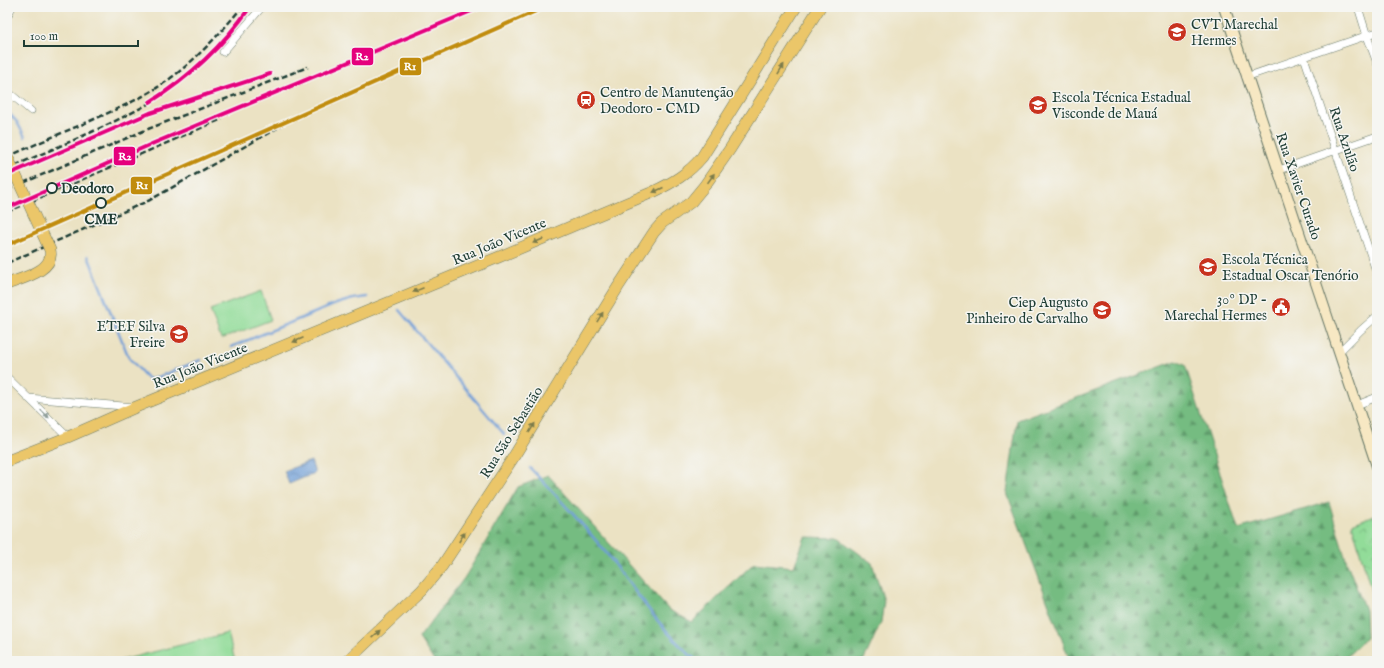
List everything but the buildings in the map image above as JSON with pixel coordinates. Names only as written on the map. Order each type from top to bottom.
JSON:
[{"type":"main road","name":"Rua João Vicente","points":[[7,461],[499,257],[677,180],[690,170],[702,157],[796,7]]},
{"type":"main road","name":"Rua Xavier Curado","points":[[1224,7],[1246,77],[1340,351],[1377,466]]},
{"type":"main road","name":"Rua São Sebastião","points":[[347,661],[422,590],[442,566],[511,461],[618,287],[654,232],[662,223],[685,207],[701,191],[714,173],[818,8]]},
{"type":"main road","points":[[7,156],[44,236],[51,258],[43,269],[7,284]]},
{"type":"street","points":[[7,17],[12,7]]},
{"type":"street","points":[[222,52],[262,7]]},
{"type":"street","points":[[1358,7],[1377,63]]},
{"type":"street","points":[[1246,77],[1377,32]]},
{"type":"street","name":"Rua Azulão","points":[[1304,57],[1377,274]]},
{"type":"street","points":[[7,91],[31,111]]},
{"type":"street","points":[[1279,170],[1377,136]]},
{"type":"street","points":[[1340,351],[1377,316]]},
{"type":"street","points":[[7,377],[68,437]]},
{"type":"street","points":[[1357,405],[1377,397]]},
{"type":"street","name":"Rua João Vicente","points":[[28,398],[136,407]]},
{"type":"green space","points":[[261,291],[271,320],[221,339],[210,310]]},
{"type":"green space","points":[[1176,361],[1185,365],[1238,529],[1329,502],[1347,563],[1365,610],[1366,638],[1342,661],[1070,661],[1007,493],[1017,420]]},
{"type":"green space","points":[[548,475],[669,610],[692,622],[754,563],[794,567],[805,537],[838,538],[872,563],[884,601],[881,622],[863,661],[434,661],[419,638],[465,577],[518,487]]},
{"type":"green space","points":[[1377,514],[1377,591],[1372,593],[1352,524]]},
{"type":"green space","points":[[228,633],[235,661],[118,661]]},
{"type":"water","points":[[311,461],[315,473],[289,484],[284,471]]},
{"type":"waterway","points":[[7,111],[17,122],[25,137]]},
{"type":"waterway","points":[[88,256],[129,358],[148,379],[153,379],[201,360]]},
{"type":"waterway","points":[[231,347],[336,304],[367,297]]},
{"type":"waterway","points":[[399,310],[504,434]]},
{"type":"waterway","points":[[530,468],[570,510],[598,543],[660,624],[697,661]]},
{"type":"railway","points":[[7,157],[117,109],[155,89],[195,58],[242,7]]},
{"type":"railway","points":[[7,169],[121,118],[170,90],[214,52],[250,7]]},
{"type":"railway","points":[[7,190],[148,129],[308,67]]},
{"type":"railway","points":[[7,263],[150,200],[304,113]]},
{"type":"railway","points":[[7,212],[222,119]]},
{"type":"transit line","name":"R2","points":[[150,102],[179,82],[205,60],[229,35],[250,7]]},
{"type":"transit line","name":"R2","points":[[7,208],[154,143],[481,7]]},
{"type":"transit line","name":"R1","points":[[7,245],[545,7]]},
{"type":"transit line","name":"R2","points":[[7,175],[150,113],[270,74]]},
{"type":"place","name":"CVT Marechal Hermes","points":[[1177,32]]},
{"type":"place","name":"Centro de Manutenção Deodoro - CMD","points":[[586,100]]},
{"type":"place","name":"Escola Técnica Estadual Visconde de Mauá","points":[[1038,105]]},
{"type":"place","name":"Deodoro","points":[[52,188]]},
{"type":"place","name":"CME","points":[[101,203]]},
{"type":"place","name":"Escola Técnica Estadual Oscar Tenório","points":[[1208,267]]},
{"type":"place","name":"30º DP - Marechal Hermes","points":[[1281,307]]},
{"type":"place","name":"Ciep Augusto Pinheiro de Carvalho","points":[[1102,310]]},
{"type":"place","name":"ETEF Silva Freire","points":[[179,334]]}]
